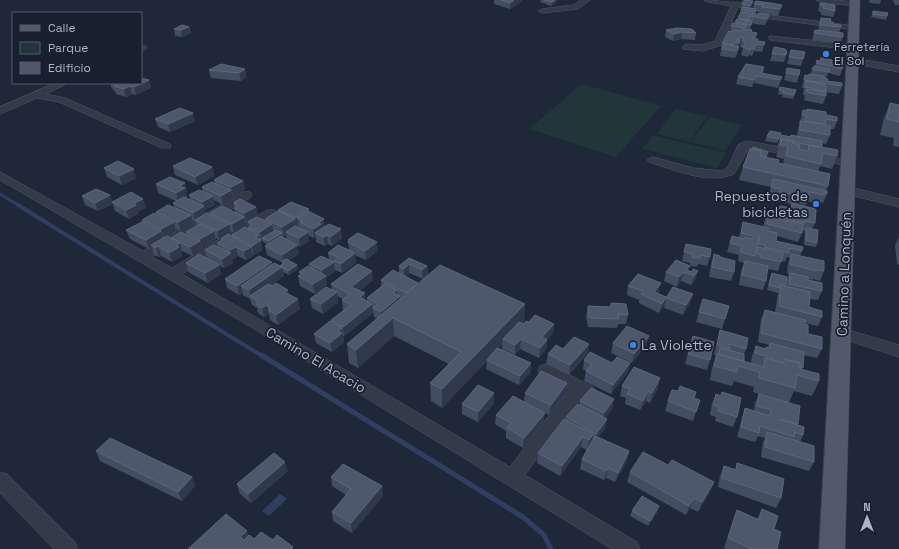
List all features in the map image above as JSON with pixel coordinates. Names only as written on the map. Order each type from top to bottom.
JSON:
[{"type":"main road","name":"Camino a Lonquén","points":[[832,549],[855,2]]},
{"type":"street","points":[[542,11],[575,7],[586,0]]},
{"type":"street","points":[[708,0],[736,5],[745,5],[747,0]]},
{"type":"street","points":[[820,0],[855,2]]},
{"type":"street","points":[[686,47],[703,48],[719,43],[736,5]]},
{"type":"street","points":[[756,15],[854,28]]},
{"type":"street","points":[[773,38],[805,42],[820,42],[899,69]]},
{"type":"street","points":[[854,54],[899,63]]},
{"type":"street","points":[[0,111],[61,84]]},
{"type":"street","points":[[37,95],[62,100],[166,146]]},
{"type":"street","points":[[653,160],[711,175],[724,175],[731,171],[742,147],[747,144],[848,163]]},
{"type":"street","name":"Camino El Acacio","points":[[0,175],[172,274],[630,549]]},
{"type":"street","points":[[846,190],[899,203]]},
{"type":"street","points":[[143,257],[246,195]]},
{"type":"street","points":[[172,274],[271,213]]},
{"type":"street","points":[[842,333],[899,351]]},
{"type":"street","points":[[546,370],[598,397]]},
{"type":"street","points":[[512,478],[580,387]]},
{"type":"street","points":[[0,480],[68,549]]},
{"type":"green space","points":[[582,84],[661,106],[616,157],[529,129]]},
{"type":"green space","points":[[676,109],[707,116],[690,142],[657,134]]},
{"type":"green space","points":[[710,117],[742,125],[725,151],[691,142]]},
{"type":"green space","points":[[653,135],[726,153],[717,168],[642,149]]},
{"type":"water","points":[[280,494],[287,499],[269,516],[262,511]]},
{"type":"building","points":[[501,0],[514,0],[510,3]]},
{"type":"building","points":[[544,0],[555,0],[552,2]]},
{"type":"building","points":[[745,0],[753,1],[750,6],[742,4]]},
{"type":"building","points":[[756,1],[763,2],[762,5],[754,4]]},
{"type":"building","points":[[764,2],[782,5],[780,9],[762,7]]},
{"type":"building","points":[[820,3],[835,5],[835,11],[823,8],[823,5],[820,5]]},
{"type":"building","points":[[742,7],[756,9],[755,12],[741,10]]},
{"type":"building","points":[[873,11],[888,13],[887,16],[873,14]]},
{"type":"building","points":[[741,12],[756,14],[755,17],[750,16],[749,20],[738,18]]},
{"type":"building","points":[[759,13],[769,15],[767,19],[756,17]]},
{"type":"building","points":[[821,18],[831,19],[830,22],[841,25],[841,27],[820,25]]},
{"type":"building","points":[[737,19],[752,21],[751,25],[735,22]]},
{"type":"building","points":[[733,23],[747,25],[745,28],[731,26]]},
{"type":"building","points":[[182,25],[189,27],[181,30],[174,29]]},
{"type":"building","points":[[677,28],[692,29],[696,33],[682,32],[674,34],[666,30]]},
{"type":"building","points":[[743,29],[752,30],[751,32],[757,33],[755,37],[752,38],[758,39],[757,41],[765,42],[764,45],[755,44],[754,49],[751,48],[750,50],[743,47],[746,42],[742,40],[743,36],[740,39],[736,39],[740,40],[739,43],[735,42],[734,45],[722,43],[729,31],[742,31]]},
{"type":"building","points":[[815,30],[843,33],[843,37],[814,33]]},
{"type":"building","points":[[724,44],[739,47],[737,51],[722,49]]},
{"type":"building","points":[[774,47],[785,49],[787,52],[786,55],[772,54]]},
{"type":"building","points":[[791,50],[805,52],[803,59],[789,57]]},
{"type":"building","points":[[821,58],[832,60],[832,64],[843,66],[842,69],[816,63],[817,60],[820,61]]},
{"type":"building","points":[[221,64],[245,69],[239,73],[209,70]]},
{"type":"building","points":[[746,64],[764,67],[761,73],[782,77],[780,80],[757,76],[754,80],[738,77]]},
{"type":"building","points":[[814,66],[830,69],[829,72],[812,69]]},
{"type":"building","points":[[787,68],[800,70],[799,75],[786,73]]},
{"type":"building","points":[[809,74],[823,76],[823,78],[828,79],[827,81],[842,83],[842,86],[804,80],[805,75],[809,76]]},
{"type":"building","points":[[142,78],[149,80],[142,83]]},
{"type":"building","points":[[806,81],[826,85],[826,91],[805,87]]},
{"type":"building","points":[[118,84],[140,84],[124,89],[114,86]]},
{"type":"building","points":[[780,87],[796,90],[794,95],[783,93],[784,91],[779,90]]},
{"type":"building","points":[[807,89],[826,92],[826,96],[807,92]]},
{"type":"building","points":[[890,103],[899,105],[899,122],[887,119]]},
{"type":"building","points":[[180,108],[193,113],[168,124],[155,119]]},
{"type":"building","points":[[807,109],[826,112],[826,115],[837,117],[837,121],[826,119],[825,125],[830,126],[830,135],[800,130],[800,121],[823,124],[804,121],[807,116],[802,115],[803,110],[807,111]]},
{"type":"building","points":[[770,131],[781,133],[778,139],[767,136]]},
{"type":"building","points":[[781,135],[791,137],[791,135],[822,141],[822,147],[782,139],[780,140]]},
{"type":"building","points":[[782,139],[793,141],[792,143],[800,145],[799,149],[808,151],[809,145],[838,150],[837,156],[823,153],[821,164],[786,156],[788,146],[780,145]]},
{"type":"building","points":[[753,147],[768,152],[766,157],[760,156],[761,151],[752,149]]},
{"type":"building","points":[[750,149],[761,151],[760,156],[779,160],[778,163],[830,174],[828,186],[743,167]]},
{"type":"building","points":[[190,158],[212,167],[195,177],[173,166]]},
{"type":"building","points":[[118,161],[134,169],[119,176],[104,168]]},
{"type":"building","points":[[226,173],[243,181],[231,187],[214,180]]},
{"type":"building","points":[[170,177],[185,183],[179,186],[185,188],[176,193],[156,184]]},
{"type":"building","points":[[773,179],[827,191],[827,194],[824,193],[823,195],[810,192],[809,196],[800,194],[799,196],[780,192],[780,189],[771,187]]},
{"type":"building","points":[[212,182],[231,190],[221,196],[202,187]]},
{"type":"building","points":[[96,189],[110,195],[95,203],[82,196]]},
{"type":"building","points":[[199,190],[213,196],[202,202],[189,195]]},
{"type":"building","points":[[131,192],[143,199],[134,203],[136,205],[126,210],[112,202]]},
{"type":"building","points":[[184,197],[204,206],[193,213],[173,203]]},
{"type":"building","points":[[240,199],[256,207],[244,213],[234,208],[238,206],[234,204],[236,203],[234,202]]},
{"type":"building","points":[[291,202],[309,209],[295,218],[278,210]]},
{"type":"building","points":[[792,203],[816,209],[815,223],[805,221],[805,223],[783,218],[783,214],[779,213],[780,206],[791,208]]},
{"type":"building","points":[[168,205],[191,215],[178,222],[156,212]]},
{"type":"building","points":[[222,206],[244,217],[232,224],[210,213]]},
{"type":"building","points":[[278,211],[295,219],[282,227],[265,219]]},
{"type":"building","points":[[308,211],[324,219],[318,223],[321,224],[313,229],[300,222],[303,220],[297,218]]},
{"type":"building","points":[[154,213],[174,222],[161,229],[142,220]]},
{"type":"building","points":[[207,213],[229,224],[217,231],[195,220]]},
{"type":"building","points":[[766,216],[803,224],[802,233],[767,224],[768,220],[766,219]]},
{"type":"building","points":[[257,217],[272,224],[260,232],[248,228],[252,224],[248,222]]},
{"type":"building","points":[[142,222],[161,231],[146,240],[126,230]]},
{"type":"building","points":[[743,222],[768,228],[768,231],[777,233],[776,241],[803,247],[802,251],[789,248],[789,253],[764,247],[765,245],[759,244],[759,236],[755,256],[740,252],[742,246],[730,243],[732,236],[744,239],[745,237],[753,239],[754,236],[741,233]]},
{"type":"building","points":[[200,224],[214,231],[200,239],[186,232]]},
{"type":"building","points":[[329,224],[341,229],[330,237],[327,235],[324,237],[315,233]]},
{"type":"building","points":[[295,226],[308,232],[299,238],[286,232]]},
{"type":"building","points":[[245,227],[259,235],[255,237],[261,240],[252,246],[232,235]]},
{"type":"building","points":[[806,228],[818,230],[817,243],[806,240]]},
{"type":"building","points":[[276,230],[282,233],[269,241],[262,238]]},
{"type":"building","points":[[181,232],[200,241],[190,247],[171,238]]},
{"type":"building","points":[[358,233],[377,242],[365,251],[348,242],[349,239]]},
{"type":"building","points":[[228,234],[251,247],[244,251],[236,247],[230,250],[217,243],[223,240],[221,239]]},
{"type":"building","points":[[167,236],[180,243],[176,245],[179,247],[169,253],[158,246],[156,248],[151,245]]},
{"type":"building","points":[[281,236],[297,245],[282,255],[265,246]]},
{"type":"building","points":[[686,244],[711,249],[710,257],[700,255],[700,258],[692,257],[693,254],[684,252]]},
{"type":"building","points":[[214,245],[231,253],[222,259],[205,250]]},
{"type":"building","points":[[338,245],[355,253],[341,264],[334,261],[338,257],[328,253]]},
{"type":"building","points":[[758,247],[783,253],[781,262],[760,257],[761,255],[757,254]]},
{"type":"building","points":[[199,254],[219,265],[205,273],[186,263]]},
{"type":"building","points":[[714,254],[735,261],[734,272],[712,267]]},
{"type":"building","points":[[791,254],[824,261],[824,271],[816,271],[790,264]]},
{"type":"building","points":[[259,256],[272,262],[237,286],[225,279]]},
{"type":"building","points":[[321,256],[334,262],[322,270],[309,264]]},
{"type":"building","points":[[409,258],[427,266],[422,270],[409,264],[404,269],[399,266]]},
{"type":"building","points":[[286,259],[297,265],[288,271],[280,266],[284,262],[282,261]]},
{"type":"building","points":[[676,260],[690,266],[686,270],[692,272],[693,269],[698,271],[694,276],[684,272],[679,277],[666,272]]},
{"type":"building","points":[[745,261],[768,266],[766,281],[742,275]]},
{"type":"building","points":[[274,263],[282,267],[249,290],[241,286]]},
{"type":"building","points":[[358,264],[372,271],[351,287],[365,293],[360,297],[372,304],[343,327],[331,320],[351,305],[342,300],[350,294],[331,284]]},
{"type":"building","points":[[440,265],[525,304],[442,389],[430,383],[461,352],[393,318],[356,350],[347,344]]},
{"type":"building","points":[[308,266],[326,276],[313,284],[298,276],[302,274],[299,272]]},
{"type":"building","points":[[393,270],[418,283],[406,293],[381,280]]},
{"type":"building","points":[[772,273],[787,277],[785,286],[781,285],[780,288],[769,285]]},
{"type":"building","points":[[790,273],[808,277],[808,280],[822,283],[822,291],[789,284]]},
{"type":"building","points":[[638,274],[661,283],[654,292],[666,297],[662,304],[641,294],[643,291],[628,286]]},
{"type":"building","points":[[276,283],[288,290],[262,308],[256,304],[259,302],[250,296],[268,284],[272,286]]},
{"type":"building","points":[[385,284],[397,290],[393,293],[400,296],[381,312],[373,308],[378,304],[367,298]]},
{"type":"building","points":[[781,285],[810,292],[809,307],[822,311],[822,317],[779,306]]},
{"type":"building","points":[[326,287],[337,292],[321,304],[310,299]]},
{"type":"building","points":[[673,287],[693,294],[686,305],[666,298]]},
{"type":"building","points":[[286,293],[298,299],[276,315],[268,310],[271,308],[267,306]]},
{"type":"building","points":[[703,299],[729,306],[725,319],[699,312]]},
{"type":"building","points":[[611,303],[626,304],[628,315],[618,314],[619,319],[589,318],[588,306],[611,307]]},
{"type":"building","points":[[765,310],[805,320],[805,324],[808,325],[808,334],[822,337],[822,349],[761,333]]},
{"type":"building","points":[[535,315],[554,324],[542,337],[547,340],[540,348],[521,339],[515,345],[503,339],[519,322],[524,324],[526,321],[529,322]]},
{"type":"building","points":[[330,321],[342,328],[338,331],[342,333],[330,343],[314,334]]},
{"type":"building","points":[[627,326],[649,336],[634,354],[613,343]]},
{"type":"building","points":[[720,330],[748,338],[746,349],[730,344],[729,349],[717,345]]},
{"type":"building","points":[[693,336],[714,342],[710,360],[688,354]]},
{"type":"building","points":[[574,337],[589,344],[570,365],[548,354],[556,345],[563,349]]},
{"type":"building","points":[[770,343],[804,352],[803,368],[800,367],[800,363],[784,359],[783,363],[755,353],[756,346],[766,349],[766,347],[769,348]]},
{"type":"building","points":[[497,348],[531,363],[520,376],[487,360]]},
{"type":"building","points":[[720,348],[744,354],[744,361],[719,354]]},
{"type":"building","points":[[590,352],[612,363],[617,357],[630,363],[613,385],[586,371],[592,364],[584,360]]},
{"type":"building","points":[[717,354],[764,367],[765,358],[784,363],[784,359],[800,363],[800,369],[819,374],[819,381],[797,375],[795,388],[759,378],[759,372],[738,366],[737,372],[714,366]]},
{"type":"building","points":[[634,367],[660,378],[652,393],[648,391],[643,401],[627,394],[630,389],[622,386]]},
{"type":"building","points":[[541,371],[567,383],[551,405],[525,393]]},
{"type":"building","points":[[478,385],[494,393],[478,412],[462,404]]},
{"type":"building","points":[[680,386],[696,392],[694,398],[700,400],[696,412],[668,401],[672,390],[678,391]]},
{"type":"building","points":[[591,388],[614,399],[604,413],[580,401]]},
{"type":"building","points":[[722,392],[741,398],[737,417],[718,411],[719,407],[713,405],[716,394],[721,396]]},
{"type":"building","points":[[759,394],[800,406],[798,424],[779,419],[804,427],[803,435],[795,432],[794,437],[760,426],[759,433],[741,427],[745,408],[770,416],[771,410],[757,406]]},
{"type":"building","points":[[513,396],[545,413],[524,438],[507,428],[511,423],[496,415]]},
{"type":"building","points":[[578,404],[607,419],[596,434],[566,417]]},
{"type":"building","points":[[564,419],[593,434],[589,440],[583,437],[562,466],[538,453]]},
{"type":"building","points":[[767,432],[814,446],[814,462],[765,447]]},
{"type":"building","points":[[595,436],[629,451],[618,473],[608,468],[606,471],[582,459]]},
{"type":"building","points":[[110,438],[192,477],[178,492],[96,451]]},
{"type":"building","points":[[643,452],[668,465],[672,460],[714,482],[702,502],[694,498],[689,506],[630,472]]},
{"type":"building","points":[[274,453],[285,462],[248,494],[237,484]]},
{"type":"building","points":[[737,463],[784,479],[781,498],[722,478],[724,466],[736,470]]},
{"type":"building","points":[[343,464],[382,486],[351,523],[332,512],[351,489],[331,477]]},
{"type":"building","points":[[642,496],[659,506],[650,521],[632,511]]},
{"type":"building","points":[[762,509],[778,516],[774,529],[781,532],[777,549],[752,549],[728,538],[737,510],[759,520]]},
{"type":"building","points":[[226,514],[247,531],[240,537],[244,540],[249,535],[254,539],[261,532],[273,540],[277,535],[293,547],[291,549],[188,549]]},
{"type":"waterway","points":[[0,194],[20,206]]},
{"type":"waterway","points":[[18,205],[262,356]]},
{"type":"waterway","points":[[261,355],[523,517],[544,535],[551,549]]},
{"type":"place","name":"Ferretería El Sol","points":[[826,54]]},
{"type":"place","name":"Repuestos de bicicletas","points":[[816,204]]},
{"type":"place","name":"La Violette","points":[[633,345]]}]
